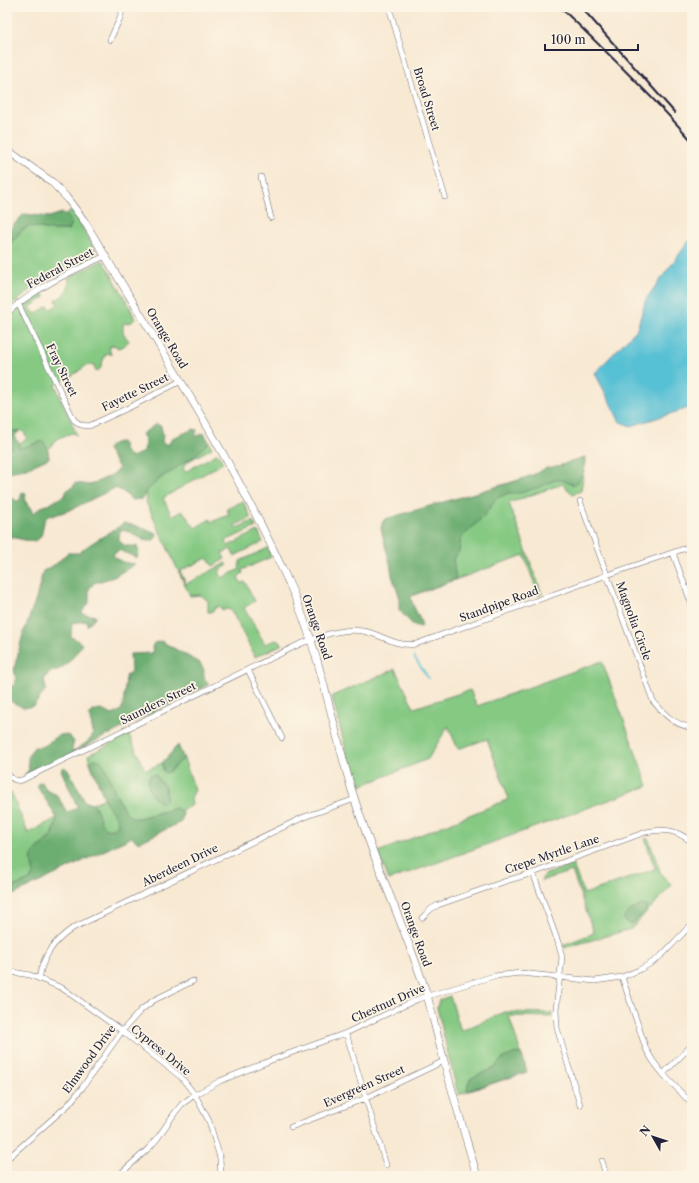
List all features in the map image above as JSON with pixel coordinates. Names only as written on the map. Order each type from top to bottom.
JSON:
[{"type":"main road","name":"Orange Road","points":[[7,150],[52,182],[66,197],[85,222],[238,480],[294,596],[324,685],[354,799],[427,996],[477,1176]]},
{"type":"street","points":[[110,40],[120,18],[123,7]]},
{"type":"street","name":"Broad Street","points":[[390,7],[445,197]]},
{"type":"street","points":[[261,177],[271,218]]},
{"type":"street","name":"Federal Street","points":[[7,313],[46,284],[105,256]]},
{"type":"street","name":"Fray Street","points":[[18,304],[74,420],[80,425],[85,426],[99,421]]},
{"type":"street","name":"Fayette Street","points":[[99,421],[180,382]]},
{"type":"street","name":"Magnolia Circle","points":[[580,502],[653,701],[664,713],[679,724],[692,728]]},
{"type":"street","name":"Standpipe Road","points":[[310,640],[336,632],[353,630],[369,632],[405,645],[416,644],[692,546]]},
{"type":"street","points":[[673,553],[692,605]]},
{"type":"street","name":"Saunders Street","points":[[7,772],[15,781],[22,780],[310,640]]},
{"type":"street","points":[[248,670],[282,738]]},
{"type":"street","name":"Aberdeen Drive","points":[[39,978],[43,963],[51,948],[61,936],[73,928],[304,817],[354,799]]},
{"type":"street","name":"Crepe Myrtle Lane","points":[[422,918],[431,909],[438,905],[652,831],[670,831],[681,834],[692,842]]},
{"type":"street","points":[[533,873],[561,954],[556,1014],[557,1028],[580,1105]]},
{"type":"street","name":"Chestnut Drive","points":[[118,1176],[157,1139],[182,1104],[195,1095],[235,1075],[346,1033],[427,996],[490,977],[508,973],[521,973],[595,980],[622,977],[653,962],[662,955],[692,924]]},
{"type":"street","name":"Cypress Drive","points":[[7,971],[39,978],[62,988],[122,1031],[181,1077],[203,1107],[214,1135],[220,1158],[221,1176]]},
{"type":"street","points":[[622,977],[646,1049],[663,1074],[692,1104]]},
{"type":"street","name":"Elmwood Drive","points":[[7,1159],[68,1105],[82,1088],[122,1031],[147,1004],[193,981]]},
{"type":"street","points":[[346,1033],[386,1165]]},
{"type":"street","points":[[663,1074],[692,1045]]},
{"type":"street","name":"Evergreen Street","points":[[291,1127],[366,1098],[444,1061]]},
{"type":"street","points":[[602,1161],[606,1176]]},
{"type":"green space","points":[[72,210],[96,250],[96,256],[36,286],[7,309],[7,248],[21,231],[29,226],[51,230],[68,230],[71,223],[66,214]]},
{"type":"green space","points":[[62,213],[68,216],[70,220],[71,227],[68,230],[51,230],[29,226],[21,231],[7,248],[7,232],[23,215],[26,214],[49,217]]},
{"type":"green space","points":[[103,260],[129,305],[135,319],[132,322],[123,324],[123,333],[129,341],[124,346],[118,348],[114,345],[109,347],[111,355],[109,353],[105,355],[100,369],[97,371],[95,370],[94,365],[87,365],[55,385],[77,435],[72,433],[61,437],[54,441],[48,449],[43,441],[17,448],[20,443],[27,439],[23,432],[17,430],[14,431],[8,438],[13,448],[7,448],[7,317],[40,290],[45,297],[30,307],[35,314],[48,306],[51,309],[58,304],[56,300],[62,296],[68,288],[68,278]]},
{"type":"green space","points":[[156,424],[161,426],[163,436],[162,441],[164,444],[169,444],[172,438],[194,429],[197,430],[195,437],[204,433],[209,442],[195,456],[161,477],[145,493],[143,499],[132,500],[122,491],[115,488],[70,510],[47,517],[38,540],[30,541],[10,537],[7,526],[7,500],[12,498],[17,501],[20,500],[22,492],[26,493],[25,502],[31,507],[32,513],[34,513],[41,507],[65,496],[67,491],[73,487],[75,483],[90,485],[112,475],[119,468],[107,449],[117,442],[121,442],[124,446],[124,450],[131,457],[144,452],[145,439],[142,434]]},
{"type":"green space","points":[[20,431],[15,435],[15,439],[20,443],[18,448],[43,441],[48,449],[49,458],[24,469],[7,473],[7,448],[13,448],[8,438],[9,433]]},
{"type":"green space","points":[[209,442],[212,448],[187,462],[183,468],[185,472],[218,453],[223,463],[163,498],[172,516],[183,511],[195,528],[210,519],[211,522],[229,515],[227,509],[243,501],[251,518],[235,525],[236,528],[253,521],[256,527],[225,541],[228,546],[258,531],[263,542],[234,556],[231,549],[222,553],[225,559],[213,566],[207,558],[180,571],[186,584],[226,563],[228,565],[219,571],[222,578],[240,569],[240,561],[268,548],[271,557],[242,570],[243,573],[238,577],[241,583],[245,582],[255,601],[244,608],[265,644],[276,640],[282,643],[281,645],[255,657],[232,612],[228,609],[223,610],[218,606],[211,612],[208,612],[208,601],[201,595],[190,596],[146,502],[147,497],[145,493],[152,486],[202,449]]},
{"type":"green space","points":[[585,457],[584,472],[574,485],[557,480],[520,493],[509,493],[497,498],[483,517],[461,538],[459,552],[453,559],[456,579],[411,596],[412,603],[421,622],[421,627],[415,627],[399,610],[399,595],[392,576],[381,528],[385,519],[516,481],[546,468],[562,465]]},
{"type":"green space","points":[[585,460],[581,491],[573,494],[562,484],[509,503],[542,594],[539,596],[524,555],[411,596],[383,521]]},
{"type":"green space","points":[[124,523],[157,533],[152,541],[148,541],[127,531],[120,530],[119,541],[126,546],[137,546],[139,551],[137,558],[119,550],[113,555],[123,562],[135,564],[114,577],[94,583],[89,589],[89,603],[82,612],[84,614],[96,616],[87,626],[87,621],[72,623],[71,637],[82,644],[64,666],[49,672],[44,680],[46,689],[34,706],[24,708],[10,701],[7,694],[7,689],[14,685],[16,679],[14,669],[23,634],[36,599],[43,571],[56,564],[67,553],[79,553]]},
{"type":"green space","points":[[161,641],[200,663],[204,670],[205,678],[210,684],[32,773],[25,775],[29,769],[28,757],[34,747],[46,745],[56,736],[63,735],[69,736],[74,741],[72,749],[74,751],[92,737],[93,734],[89,716],[93,711],[101,710],[113,715],[120,711],[123,706],[126,676],[131,672],[130,654],[153,653],[152,647],[154,643]]},
{"type":"green space","points":[[602,661],[648,786],[389,880],[378,852],[509,799],[487,739],[458,749],[448,726],[428,759],[356,788],[332,696],[395,669],[414,708],[470,690],[477,706]]},
{"type":"green space","points":[[129,735],[145,770],[162,763],[163,771],[174,767],[178,762],[184,759],[195,790],[191,798],[192,805],[180,811],[176,808],[139,818],[132,817],[122,806],[103,763],[94,759],[90,763],[88,755]],"holes":[[[156,775],[166,788],[166,800],[150,790],[149,784]]]},
{"type":"green space","points":[[178,745],[184,759],[166,773],[163,771],[162,763]]},
{"type":"green space","points":[[94,759],[100,760],[103,763],[118,799],[130,816],[139,818],[176,808],[183,813],[181,822],[138,843],[132,837],[7,898],[7,889],[30,880],[34,874],[31,860],[32,856],[36,850],[52,836],[55,829],[57,818],[38,788],[38,783],[42,782],[46,790],[57,795],[67,812],[78,808],[61,770],[64,767],[69,771],[85,802],[92,804],[95,807],[105,829],[113,829],[118,825],[117,818],[107,805],[90,763]]},
{"type":"green space","points":[[150,775],[156,775],[166,788],[166,800],[162,803],[152,795],[150,791],[148,783]]},
{"type":"green space","points":[[11,792],[28,833],[57,818],[52,835],[35,851],[31,860],[34,874],[30,880],[7,889],[7,796]]},
{"type":"green space","points":[[105,798],[117,820],[118,824],[114,828],[106,829],[100,823],[96,807],[92,804]]},
{"type":"green space","points":[[648,838],[661,874],[672,885],[631,929],[564,948],[563,945],[594,933],[572,871],[541,881],[543,877],[546,874],[573,865],[584,894],[655,869],[645,839]]},
{"type":"green space","points":[[642,905],[647,906],[646,911],[632,924],[628,924],[624,920],[624,917],[631,910]]},
{"type":"green space","points":[[450,996],[461,1031],[505,1012],[552,1013],[552,1017],[509,1016],[527,1072],[458,1095],[437,1008],[439,1000]]},
{"type":"green space","points":[[516,1053],[522,1055],[527,1072],[467,1091],[471,1078],[494,1068],[503,1058]]},
{"type":"water","points":[[689,241],[692,241],[692,407],[631,426],[620,422],[595,373],[637,329],[646,299]]},
{"type":"waterway","points":[[414,657],[429,679]]},
{"type":"railway","points":[[560,7],[627,72],[692,141]]},
{"type":"railway","points":[[581,7],[675,113]]}]
